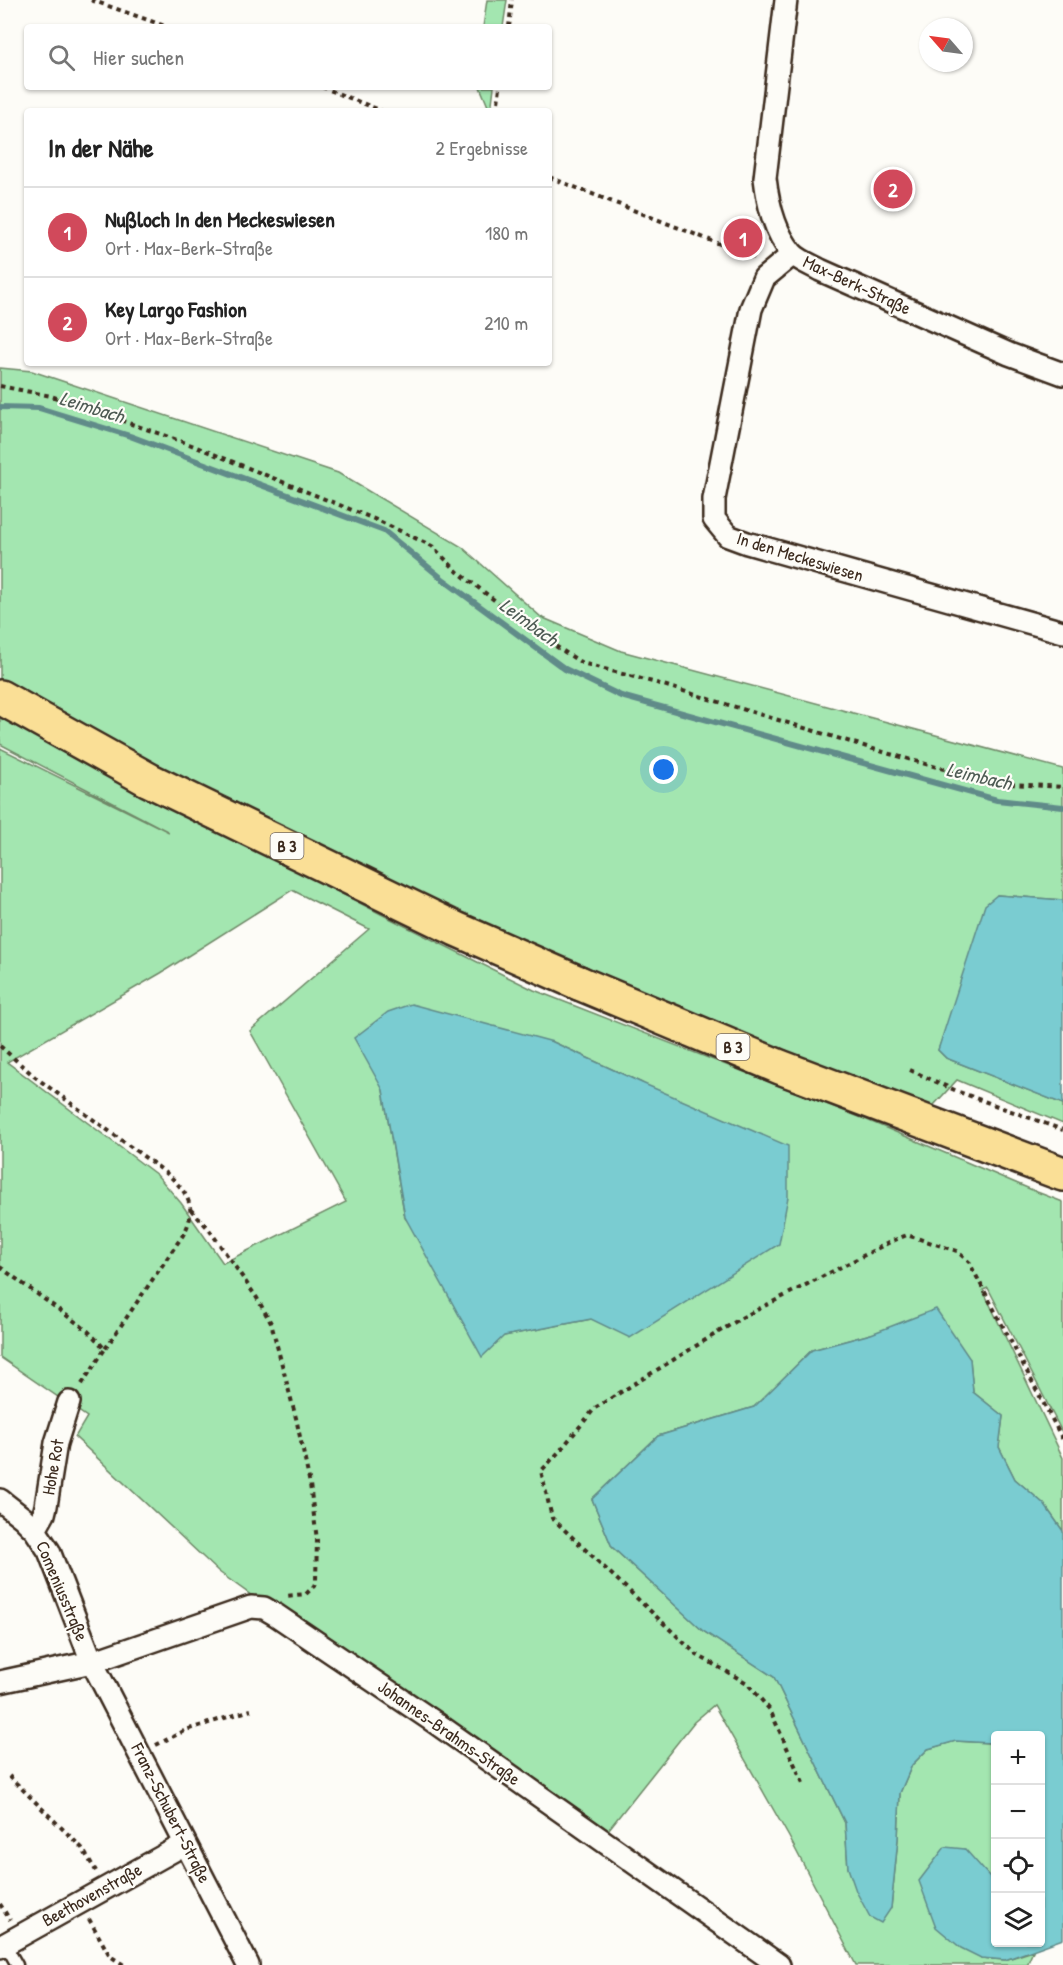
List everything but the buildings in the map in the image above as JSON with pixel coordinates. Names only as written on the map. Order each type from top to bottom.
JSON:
[{"type":"main road","name":"B 3","points":[[0,697],[149,780],[456,929],[780,1067],[1063,1174]]},
{"type":"street","name":"Max-Berk-Straße","points":[[786,0],[765,178],[768,207],[778,231],[784,260],[820,270],[1009,354],[1063,375]]},
{"type":"street","name":"In den Meckeswiesen","points":[[784,260],[765,278],[751,309],[714,499],[714,519],[728,536],[747,543],[1063,632]]},
{"type":"street","name":"Hohe Rot","points":[[35,1530],[44,1514],[56,1443],[69,1402]]},
{"type":"street","name":"Comeniusstraße","points":[[0,1500],[23,1518],[43,1541],[55,1564],[92,1662]]},
{"type":"street","points":[[0,1682],[92,1662],[244,1609],[259,1607]]},
{"type":"street","name":"Johannes-Brahms-Straße","points":[[259,1607],[276,1615],[433,1721],[779,1965]]},
{"type":"street","name":"Franz-Schubert-Straße","points":[[92,1662],[141,1753],[248,1965]]},
{"type":"street","name":"Beethovenstraße","points":[[2,1945],[185,1844]]},
{"type":"lane","points":[[2,1945],[17,1965]]},
{"type":"path","points":[[91,0],[159,24]]},
{"type":"path","points":[[509,24],[512,0]]},
{"type":"path","points":[[330,90],[374,108]]},
{"type":"path","points":[[497,108],[500,90]]},
{"type":"path","points":[[552,178],[784,260]]},
{"type":"path","points":[[0,386],[51,396],[189,444],[379,521],[432,546],[458,572],[546,640],[582,663],[994,783],[1063,787]]},
{"type":"path","points":[[0,1046],[35,1077],[165,1172],[184,1193],[192,1210],[208,1228],[272,1323],[310,1484],[317,1540],[314,1586],[306,1594],[298,1596],[272,1595],[263,1600],[259,1607]]},
{"type":"path","points":[[910,1070],[959,1092],[1063,1130]]},
{"type":"path","points":[[69,1402],[183,1235],[189,1224],[192,1210]]},
{"type":"path","points":[[803,1783],[770,1710],[747,1683],[697,1655],[552,1518],[541,1471],[595,1408],[743,1317],[907,1235],[957,1251],[969,1262],[1063,1440]]},
{"type":"path","points":[[0,1267],[88,1331],[105,1349]]},
{"type":"path","points":[[141,1753],[186,1730],[251,1710]]},
{"type":"path","points":[[9,1776],[82,1848],[105,1887]]},
{"type":"path","points":[[79,1902],[110,1956],[124,1965]]},
{"type":"green space","points":[[487,0],[507,0],[503,24],[483,24]]},
{"type":"green space","points":[[481,90],[494,90],[491,108],[489,108]]},
{"type":"green space","points":[[0,368],[32,371],[338,473],[462,547],[541,617],[621,651],[1063,769],[1063,900],[997,895],[938,1050],[946,1058],[1063,1104],[1063,1124],[957,1080],[932,1107],[629,990],[422,899],[251,814],[0,681]]},
{"type":"green space","points":[[0,713],[138,788],[381,914],[534,990],[867,1120],[1063,1202],[1063,1434],[988,1288],[983,1290],[1063,1458],[1063,1531],[1044,1504],[1015,1479],[999,1447],[1003,1416],[973,1392],[970,1359],[871,1334],[812,1350],[754,1407],[658,1436],[592,1499],[612,1547],[703,1631],[774,1677],[845,1823],[848,1868],[891,1908],[900,1793],[912,1765],[928,1749],[955,1741],[990,1743],[991,1881],[990,1877],[981,1958],[1005,1960],[1033,1951],[1027,1965],[856,1965],[789,1837],[714,1705],[694,1722],[605,1834],[320,1633],[251,1595],[219,1572],[75,1437],[87,1417],[0,1357],[0,748],[169,832],[0,744]],"holes":[[[292,890],[369,929],[250,1031],[346,1202],[223,1263],[181,1203],[157,1175],[7,1062],[161,973]],[[553,1042],[642,1083],[591,1319],[504,1336],[405,1218],[383,1090]]]},
{"type":"water","points":[[997,895],[1063,900],[1063,1104],[946,1058],[938,1050],[985,905]]},
{"type":"water","points":[[411,1004],[553,1042],[788,1146],[788,1197],[779,1244],[630,1338],[591,1319],[504,1336],[482,1357],[405,1217],[383,1090],[354,1038],[388,1012]]},
{"type":"water","points":[[936,1309],[970,1359],[973,1392],[1003,1416],[999,1447],[1015,1479],[1044,1504],[1063,1531],[1063,1939],[1045,1946],[1045,1731],[991,1731],[991,1745],[956,1741],[928,1749],[912,1765],[900,1793],[891,1908],[881,1923],[870,1917],[856,1891],[848,1868],[845,1823],[774,1677],[703,1631],[612,1547],[592,1499],[658,1436],[754,1407],[812,1350],[871,1334]]},
{"type":"water","points":[[945,1847],[965,1849],[990,1877],[991,1947],[1041,1947],[1005,1960],[981,1958],[961,1948],[936,1927],[919,1881]]},
{"type":"waterway","name":"Leimbach","points":[[0,407],[39,408],[130,436],[384,531],[444,580],[565,669],[621,696],[997,800],[1063,807]]},
{"type":"place","name":"Key Largo Fashion","points":[[893,189]]},
{"type":"place","name":"Nußloch In den Meckeswiesen","points":[[743,238]]}]
